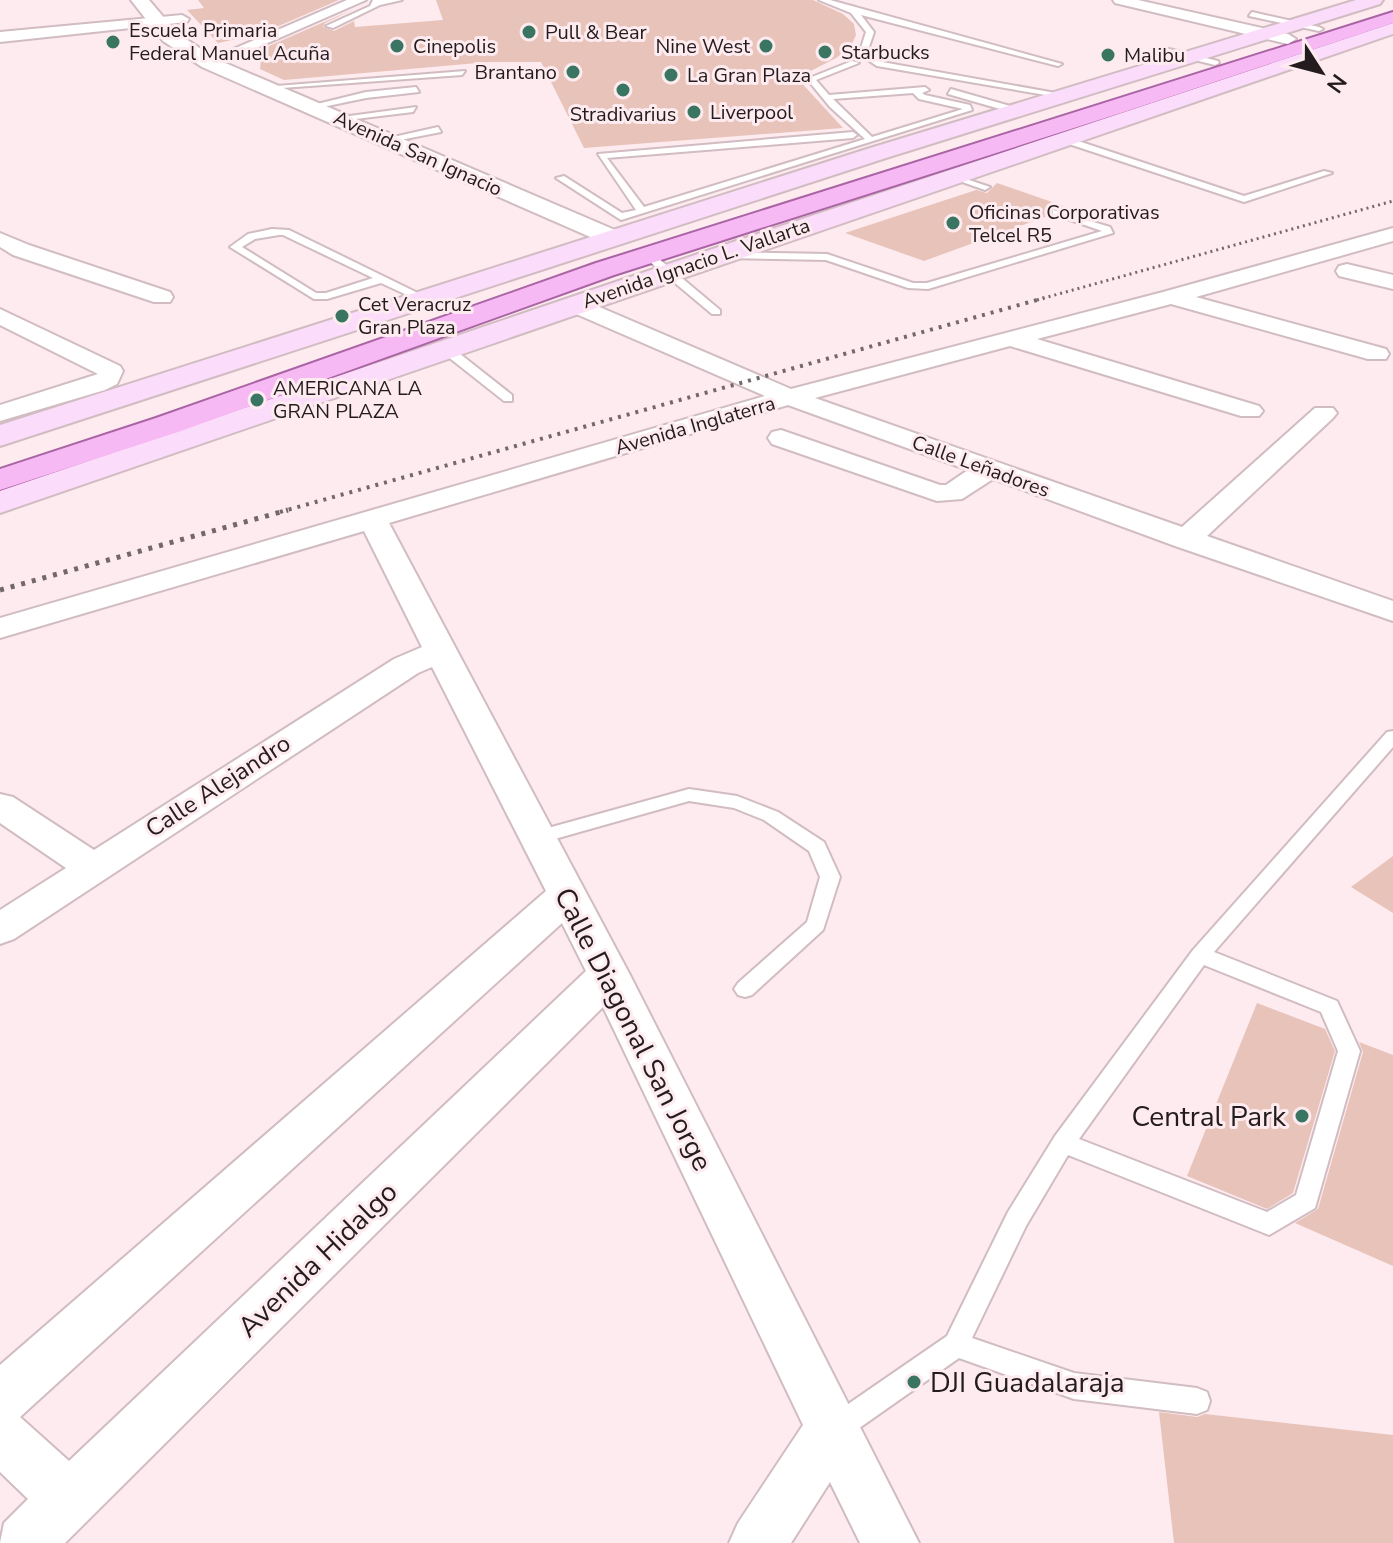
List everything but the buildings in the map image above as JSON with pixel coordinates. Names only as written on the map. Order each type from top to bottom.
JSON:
[{"type":"main road","name":"Avenida Ignacio L. Vallarta","points":[[0,455],[130,413],[654,259],[1374,0]]},
{"type":"main road","name":"Avenida Ignacio L. Vallarta","points":[[0,503],[575,305],[654,259],[1203,60],[1281,33],[1393,5]]},
{"type":"main road","name":"Avenida Ignacio L. Vallarta","points":[[1281,33],[1393,17]]},
{"type":"main road","name":"Avenida Ignacio L. Vallarta","points":[[0,480],[167,425],[605,269],[654,259],[721,254],[961,169],[1066,140],[1393,28]]},
{"type":"main road","points":[[1243,78],[1281,33]]},
{"type":"main road","name":"Avenida Ignacio L. Vallarta","points":[[0,436],[1019,108],[1203,60]]},
{"type":"main road","points":[[961,169],[1158,107]]},
{"type":"main road","points":[[654,259],[855,201]]},
{"type":"main road","points":[[654,259],[722,203]]},
{"type":"street","name":"Avenida San Ignacio","points":[[140,0],[155,21],[214,59],[268,87],[613,238]]},
{"type":"street","name":"Avenida San Ignacio","points":[[169,0],[214,59]]},
{"type":"street","points":[[214,59],[328,0]]},
{"type":"street","points":[[214,59],[359,0]]},
{"type":"street","points":[[1120,0],[1281,33]]},
{"type":"street","points":[[0,37],[182,19]]},
{"type":"street","name":"Avenida Inglaterra","points":[[0,628],[789,397],[1171,297],[1393,234]]},
{"type":"street","points":[[0,239],[21,250],[162,297]]},
{"type":"street","points":[[1347,271],[1393,282]]},
{"type":"street","points":[[1171,297],[1377,354]]},
{"type":"street","name":"Calle Leñadores","points":[[575,305],[789,397],[1393,612]]},
{"type":"street","points":[[0,316],[111,371],[108,379],[96,385],[0,413]]},
{"type":"street","points":[[1010,339],[1250,411]]},
{"type":"street","points":[[1185,540],[1324,413]]},
{"type":"street","points":[[781,438],[937,493],[952,493],[989,469]]},
{"type":"street","name":"Calle Diagonal San Jorge","points":[[372,519],[609,975],[890,1543]]},
{"type":"street","name":"Calle Alejandro","points":[[0,929],[406,666],[440,651]]},
{"type":"street","points":[[0,806],[92,867]]},
{"type":"street","points":[[0,1400],[566,896]]},
{"type":"street","name":"Avenida Hidalgo","points":[[24,1543],[609,975]]},
{"type":"street","points":[[758,1543],[832,1430]]},
{"type":"street","points":[[0,1435],[69,1499]]},
{"type":"lane","points":[[330,26],[378,2],[398,0]]},
{"type":"lane","points":[[823,0],[854,11],[1058,64]]},
{"type":"lane","points":[[854,11],[870,32],[863,54],[868,59],[917,72],[1056,97]]},
{"type":"lane","points":[[1165,50],[1203,60]]},
{"type":"lane","points":[[866,136],[811,79],[868,59]]},
{"type":"lane","points":[[855,63],[863,73]]},
{"type":"lane","points":[[894,72],[1056,97]]},
{"type":"lane","points":[[268,87],[462,73]]},
{"type":"lane","points":[[871,83],[878,92]]},
{"type":"lane","points":[[901,85],[939,86],[1000,95],[1019,108]]},
{"type":"lane","points":[[313,106],[366,95],[416,90]]},
{"type":"lane","points":[[829,97],[914,90],[961,94],[1019,108]]},
{"type":"lane","points":[[561,178],[621,217],[866,136],[968,110],[967,107],[922,97],[914,90]]},
{"type":"lane","points":[[339,118],[413,109]]},
{"type":"lane","points":[[385,140],[438,130]]},
{"type":"lane","points":[[642,211],[601,156],[866,136]]},
{"type":"lane","points":[[1066,140],[1244,199],[1327,173]]},
{"type":"lane","points":[[961,169],[985,187]]},
{"type":"lane","points":[[721,254],[768,258],[827,257],[912,286],[928,286],[1108,233],[1106,229],[1057,212]]},
{"type":"lane","points":[[382,279],[327,296],[314,296],[235,247],[239,241],[268,232],[285,232],[424,299]]},
{"type":"lane","points":[[654,259],[716,312]]},
{"type":"lane","points":[[446,349],[508,398]]},
{"type":"lane","points":[[832,1430],[956,1345],[1017,1219],[1063,1143],[1200,955],[1389,747]]},
{"type":"lane","points":[[537,838],[689,795],[748,806],[771,816],[817,847],[830,877],[816,925],[745,989]]},
{"type":"lane","points":[[1063,1143],[1269,1224],[1306,1201],[1349,1051],[1329,1007],[1200,955]]},
{"type":"lane","points":[[956,1345],[1074,1386],[1197,1401]]},
{"type":"tunnel","points":[[855,201],[967,162]]},
{"type":"railway","points":[[1037,300],[1393,201]]},
{"type":"railway","points":[[280,512],[1044,298]]},
{"type":"railway","points":[[0,590],[288,510]]},
{"type":"place","name":"Pull & Bear","points":[[529,32]]},
{"type":"place","name":"Escuela Primaria Federal Manuel Acuña","points":[[113,42]]},
{"type":"place","name":"Cinepolis","points":[[397,46]]},
{"type":"place","name":"Nine West","points":[[766,46]]},
{"type":"place","name":"Starbucks","points":[[825,52]]},
{"type":"place","name":"Malibu","points":[[1108,55]]},
{"type":"place","name":"Brantano","points":[[573,72]]},
{"type":"place","name":"La Gran Plaza","points":[[671,75]]},
{"type":"place","name":"Stradivarius","points":[[623,90]]},
{"type":"place","name":"Liverpool","points":[[694,112]]},
{"type":"place","name":"Oficinas Corporativas Telcel R5","points":[[953,223]]},
{"type":"place","name":"Cet Veracruz Gran Plaza","points":[[342,316]]},
{"type":"place","name":"AMERICANA LA GRAN PLAZA","points":[[257,400]]},
{"type":"place","name":"Central Park","points":[[1302,1116]]},
{"type":"place","name":"DJI Guadalaraja","points":[[914,1382]]}]
